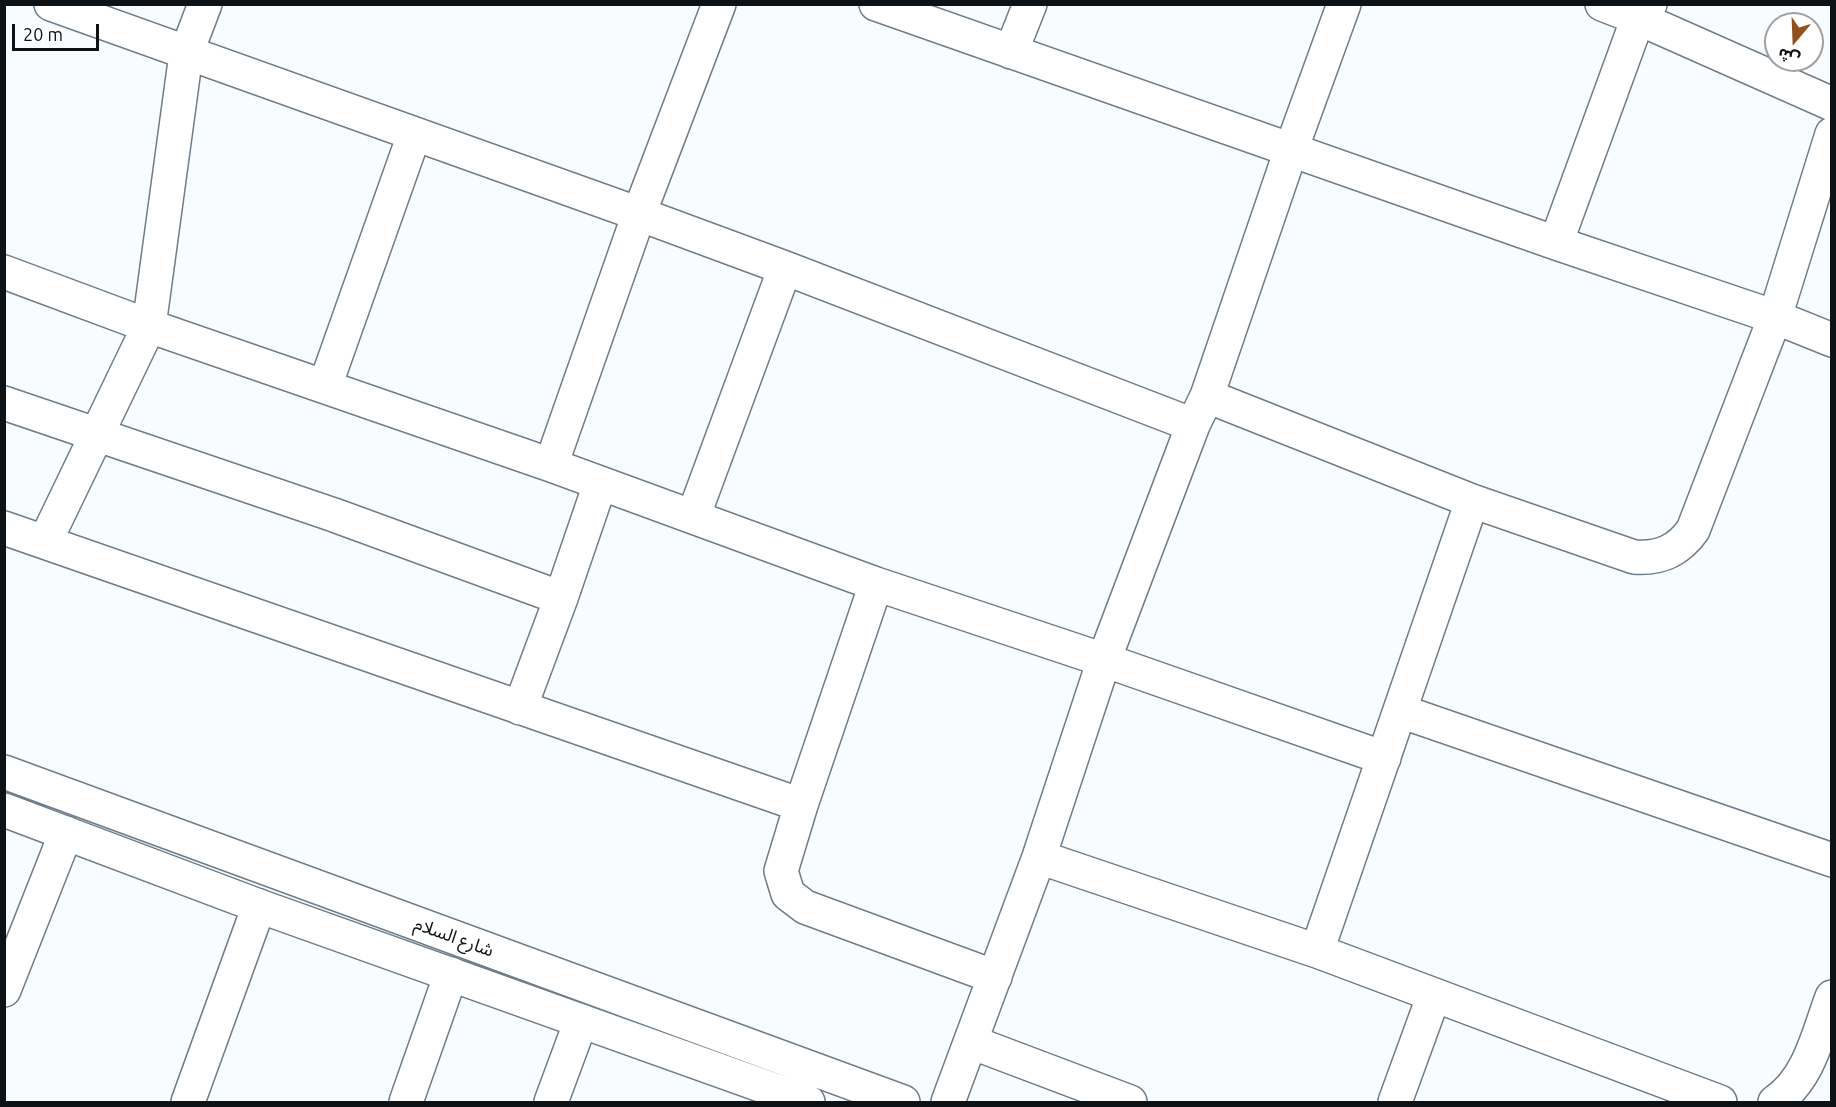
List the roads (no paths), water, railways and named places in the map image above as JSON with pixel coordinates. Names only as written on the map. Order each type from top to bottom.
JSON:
[{"type":"street","points":[[45,542],[149,326],[186,54],[205,4]]},
{"type":"street","points":[[551,465],[639,214],[719,4]]},
{"type":"street","points":[[876,4],[1556,243],[1775,317],[1832,340]]},
{"type":"street","points":[[1011,52],[1030,4]]},
{"type":"street","points":[[948,1102],[1040,856],[1104,660],[1193,425],[1207,396],[1291,150],[1344,4]]},
{"type":"street","points":[[1602,4],[1644,11],[1832,104]]},
{"type":"street","points":[[53,5],[639,214],[1193,425]]},
{"type":"street","points":[[1556,243],[1644,11]]},
{"type":"street","points":[[1207,396],[1472,501],[1634,556],[1648,558],[1674,550],[1693,530],[1775,317],[1832,134]]},
{"type":"street","points":[[325,386],[414,135]]},
{"type":"street","points":[[693,518],[785,268]]},
{"type":"street","points":[[4,272],[149,326],[551,465],[876,584],[1104,660],[1384,758]]},
{"type":"street","points":[[4,403],[98,433],[334,515],[561,598]]},
{"type":"street","points":[[520,708],[600,484]]},
{"type":"street","points":[[1317,951],[1472,501]]},
{"type":"street","points":[[4,528],[801,805]]},
{"type":"street","points":[[876,584],[781,871],[788,894],[806,906],[995,977]]},
{"type":"street","points":[[1400,711],[1832,860]]},
{"type":"street","name":"شارع السلام","points":[[4,772],[903,1102]]},
{"type":"street","name":"شارع السلام","points":[[4,810],[258,906],[581,1021],[759,1094],[808,1102]]},
{"type":"street","points":[[4,990],[66,833]]},
{"type":"street","points":[[1040,856],[1317,951],[1720,1102]]},
{"type":"street","points":[[188,1102],[258,906]]},
{"type":"street","points":[[406,1102],[451,974]]},
{"type":"street","points":[[1395,1102],[1434,995]]},
{"type":"street","points":[[1787,1100],[1806,1065],[1832,997]]},
{"type":"street","points":[[551,1102],[581,1021]]},
{"type":"street","points":[[971,1042],[1130,1102]]}]
